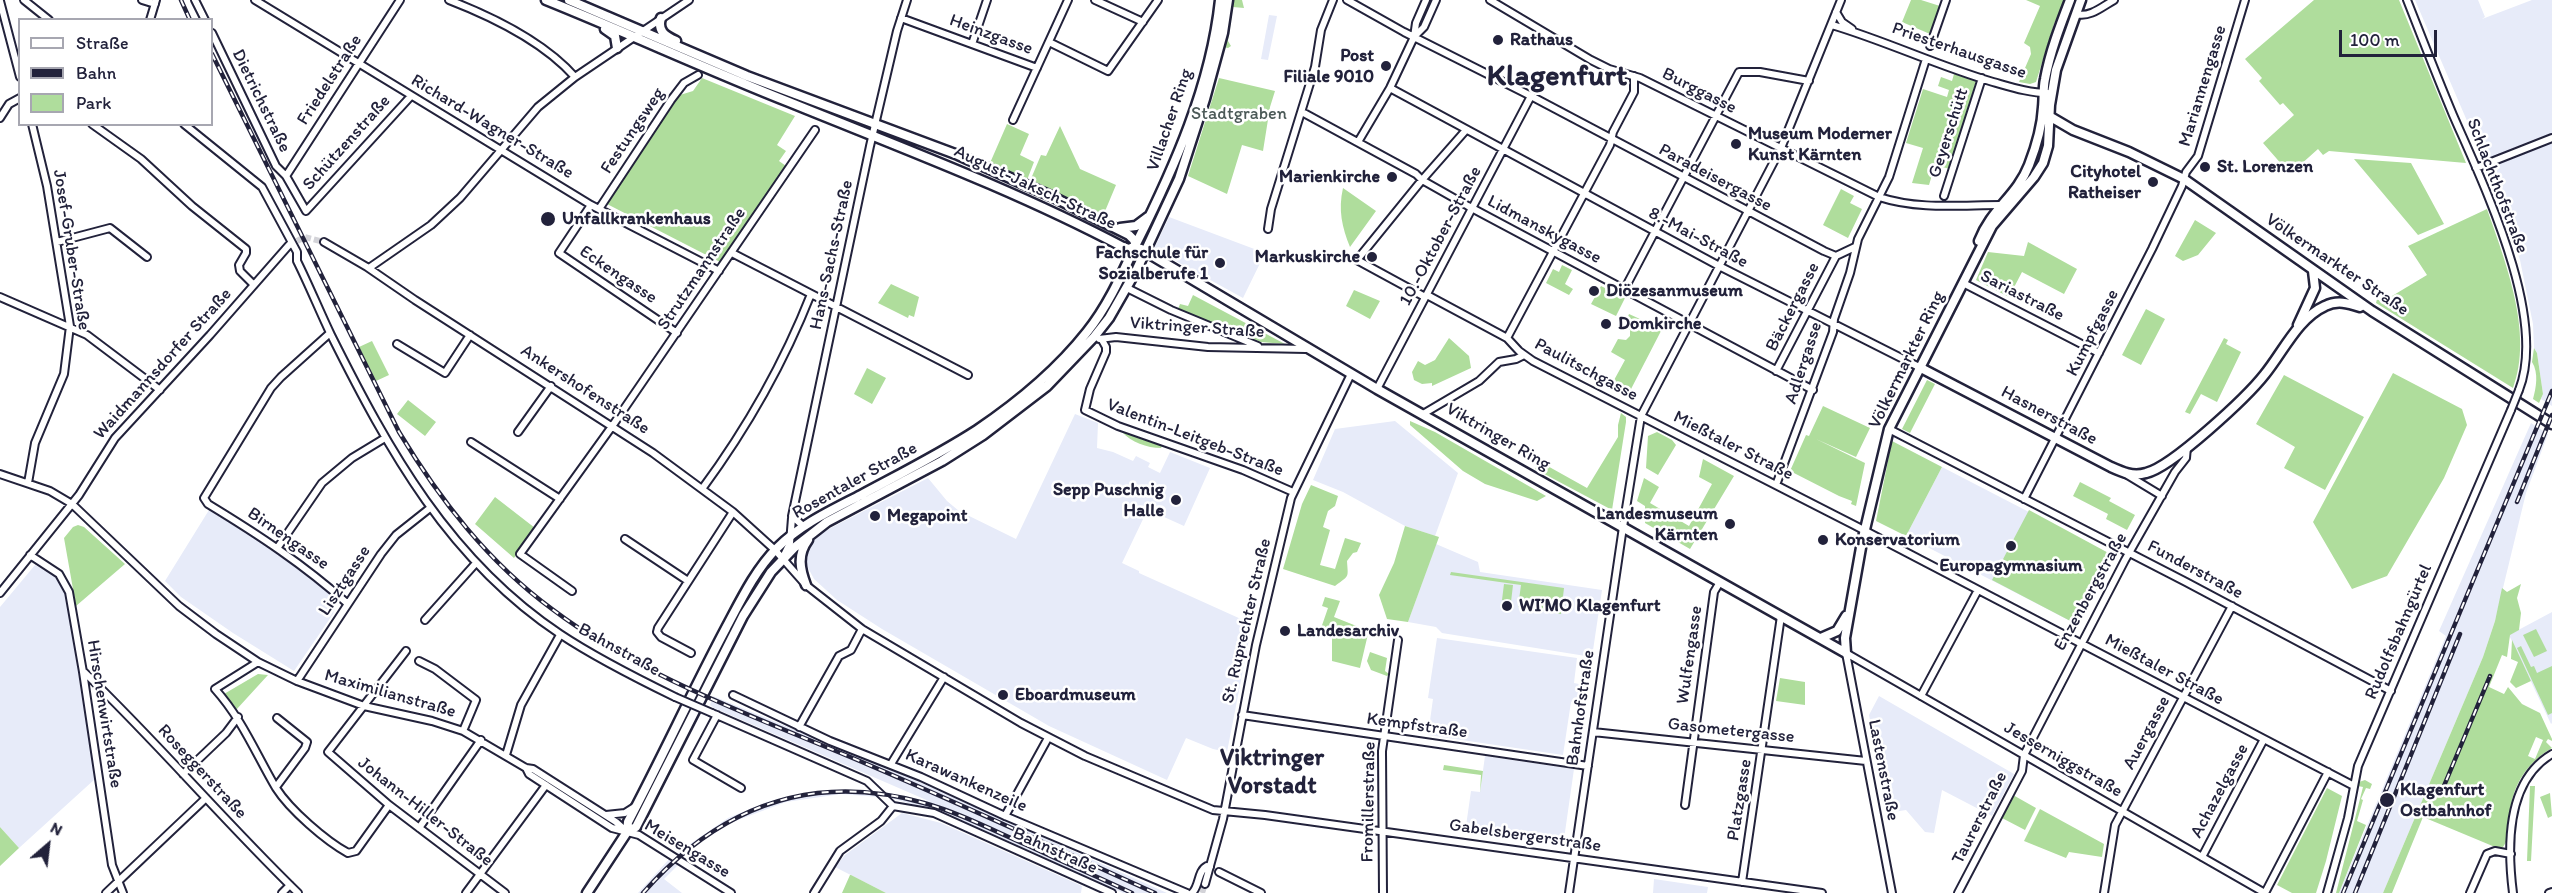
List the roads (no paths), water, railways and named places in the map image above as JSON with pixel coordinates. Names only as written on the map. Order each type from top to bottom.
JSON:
[{"type":"main road","name":"August-Jaksch-Straße","points":[[546,0],[598,22],[636,34],[687,51],[1012,178],[1116,228],[1134,240],[1136,246],[1129,249],[1123,247],[1010,192],[636,34],[569,0]]},
{"type":"main road","name":"Villacher Ring","points":[[1136,246],[1184,140],[1211,49],[1220,0]]},
{"type":"main road","name":"Villacher Ring","points":[[1145,251],[1179,179],[1191,145],[1223,33],[1228,0]]},
{"type":"main road","points":[[2070,0],[2076,14]]},
{"type":"main road","points":[[2006,204],[2024,176],[2036,145],[2047,93],[2050,56],[2070,0]]},
{"type":"main road","points":[[2006,204],[2040,169],[2045,158],[2049,135],[2047,93],[2081,0]]},
{"type":"main road","points":[[661,18],[659,23],[663,34],[684,46],[687,51]]},
{"type":"main road","points":[[598,22],[615,36],[617,48]]},
{"type":"main road","name":"Völkermarkter Straße","points":[[2049,116],[2073,130],[2184,179],[2313,272],[2552,423]]},
{"type":"main road","points":[[2036,145],[2049,135],[2073,130]]},
{"type":"main road","name":"Völkermarkter Ring","points":[[1846,653],[1845,638],[1865,531],[1889,429],[1963,283],[1986,224],[2006,204]]},
{"type":"main road","points":[[1116,228],[1136,226],[1150,215]]},
{"type":"main road","name":"Viktringer Ring","points":[[1136,246],[1307,349],[1846,653]]},
{"type":"main road","name":"Rosentaler Straße","points":[[627,832],[628,822],[723,634],[763,564],[775,550],[790,540],[803,526],[919,465],[976,430],[1094,337],[1103,308],[1136,246]]},
{"type":"main road","name":"Rosentaler Straße","points":[[627,832],[636,827],[719,659],[761,587],[786,558],[827,522],[942,461],[983,435],[1047,386],[1094,337],[1127,288],[1145,251]]},
{"type":"main road","points":[[2294,333],[2315,288],[2313,272]]},
{"type":"main road","name":"Enzenbergstraße","points":[[2124,473],[2143,474],[2154,471],[2187,447],[2249,392],[2274,363],[2294,333],[2315,312],[2333,303],[2353,304],[2372,311]]},
{"type":"main road","name":"Hasnerstraße","points":[[1919,367],[2124,473]]},
{"type":"main road","points":[[806,585],[800,569],[800,556],[813,533]]},
{"type":"main road","points":[[1821,638],[1837,631],[1852,602]]},
{"type":"main road","points":[[587,893],[627,832]]},
{"type":"street","points":[[24,0],[46,18]]},
{"type":"street","points":[[142,0],[155,2],[151,18]]},
{"type":"street","points":[[195,0],[204,18]]},
{"type":"street","name":"Richard-Wagner-Straße","points":[[255,0],[499,151],[591,205],[719,271]]},
{"type":"street","name":"Friedelstraße","points":[[286,176],[400,0]]},
{"type":"street","points":[[449,0],[534,44],[566,66],[575,77]]},
{"type":"street","points":[[324,242],[369,268],[431,225],[460,198],[538,107],[575,77],[689,0]]},
{"type":"street","name":"Hans-Sachs-Straße","points":[[786,558],[792,518],[873,135],[907,0]]},
{"type":"street","points":[[972,44],[987,0]]},
{"type":"street","points":[[1013,120],[1068,0]]},
{"type":"street","points":[[1095,0],[1143,22]]},
{"type":"street","points":[[1049,42],[1108,71],[1158,0]]},
{"type":"street","points":[[1268,229],[1271,209],[1315,67],[1321,30],[1333,0]]},
{"type":"street","name":"Paradeisergasse","points":[[1347,0],[1748,213],[1836,256]]},
{"type":"street","points":[[1358,142],[1390,88],[1414,37],[1416,23],[1426,0]]},
{"type":"street","points":[[1414,37],[1424,27],[1436,0]]},
{"type":"street","name":"Burggasse","points":[[1490,0],[1591,60],[1609,69],[1634,76],[1879,197],[1902,204],[1923,206],[2006,204]]},
{"type":"street","points":[[1641,416],[1721,267],[1781,148],[1841,0]]},
{"type":"street","points":[[1930,46],[1946,0]]},
{"type":"street","points":[[2076,14],[2083,16],[2090,14],[2115,0]]},
{"type":"street","name":"Mariannengasse","points":[[2184,179],[2198,156],[2245,0]]},
{"type":"street","name":"Schlachthofstraße","points":[[2407,0],[2509,252],[2526,332],[2526,363],[2519,390]]},
{"type":"street","points":[[0,1],[18,69]]},
{"type":"street","name":"Priesterhausgasse","points":[[1836,12],[1842,22],[1857,33]]},
{"type":"street","name":"Heinzgasse","points":[[901,18],[1037,68]]},
{"type":"street","name":"Priesterhausgasse","points":[[1832,25],[1982,78],[2047,93]]},
{"type":"street","name":"Dietrichstraße","points":[[213,35],[276,166],[286,176],[306,211]]},
{"type":"street","name":"Adlergasse","points":[[1776,485],[1813,390],[1850,273],[1855,247],[1889,177],[1926,59]]},
{"type":"street","points":[[1624,290],[1685,179],[1737,75],[1743,71],[1809,81]]},
{"type":"street","name":"Festungsweg","points":[[599,209],[659,116],[684,83],[698,75]]},
{"type":"street","points":[[1508,338],[1612,140],[1613,132],[1634,92],[1634,76]]},
{"type":"street","name":"Geyerschütt","points":[[1944,196],[1982,78]]},
{"type":"street","name":"8.-Mai-Straße","points":[[1390,88],[1721,267],[1919,367]]},
{"type":"street","name":"Schützenstraße","points":[[306,211],[411,96]]},
{"type":"street","name":"10.-Oktober-Straße","points":[[1377,389],[1531,96]]},
{"type":"street","points":[[0,118],[9,104],[18,99]]},
{"type":"street","name":"Lidmanskygasse","points":[[1302,112],[1416,174],[1422,180],[1472,208],[1813,390]]},
{"type":"street","name":"Josef-Gruber-Straße","points":[[28,483],[35,443],[64,374],[70,326],[42,159],[33,126]]},
{"type":"street","points":[[95,126],[141,159],[192,206],[246,249],[239,265],[240,271],[254,285]]},
{"type":"street","name":"Bahnstraße","points":[[186,126],[262,187],[287,230],[297,252],[297,261],[330,333],[385,438],[430,508],[476,563],[509,594],[560,634],[606,662],[675,697],[867,781],[893,806],[933,813],[1112,893]]},
{"type":"street","name":"Strutzmannstraße","points":[[572,591],[520,554],[613,425],[815,130]]},
{"type":"street","points":[[1422,180],[1466,130]]},
{"type":"street","points":[[2476,168],[2552,138]]},
{"type":"street","name":"Kumpfgasse","points":[[2024,499],[2157,239],[2184,179]]},
{"type":"street","name":"Paulitschgasse","points":[[1422,180],[1357,260],[1508,338],[1524,355],[1641,416]]},
{"type":"street","name":"Eckengasse","points":[[591,205],[559,253],[677,333]]},
{"type":"street","points":[[57,242],[110,228],[147,257]]},
{"type":"street","name":"Waidmannsdorfer Straße","points":[[0,593],[72,504],[110,444],[289,245]]},
{"type":"street","points":[[1836,256],[1855,247]]},
{"type":"street","points":[[732,253],[968,375]]},
{"type":"street","name":"Bäckergasse","points":[[1776,371],[1836,256]]},
{"type":"street","name":"Ankershofenstraße","points":[[369,268],[613,425],[733,512],[786,558],[806,585],[862,629],[944,677]]},
{"type":"street","name":"Sariastraße","points":[[1963,283],[2099,353]]},
{"type":"street","points":[[1127,288],[1171,310],[1262,348]]},
{"type":"street","points":[[702,489],[759,406],[794,336],[811,294]]},
{"type":"street","points":[[0,297],[87,335],[160,390]]},
{"type":"street","name":"Birnengasse","points":[[330,333],[281,376],[271,388],[204,496],[208,504],[278,547],[313,573],[348,604]]},
{"type":"street","points":[[397,344],[445,374],[470,335]]},
{"type":"street","name":"Viktringer Straße","points":[[1094,337],[1116,337],[1208,347],[1307,349]]},
{"type":"street","name":"Valentin-Leitgeb-Straße","points":[[1094,337],[1106,346],[1106,352],[1090,388],[1085,410],[1118,426],[1243,470],[1293,492]]},
{"type":"street","points":[[1423,414],[1479,381],[1499,362],[1524,355]]},
{"type":"street","name":"St. Ruprechter Straße","points":[[1205,884],[1224,811],[1256,645],[1293,492],[1351,374]]},
{"type":"street","points":[[518,432],[551,386]]},
{"type":"street","name":"Rudolfsbahngürtel","points":[[2327,893],[2348,818],[2358,766],[2519,390]]},
{"type":"street","name":"Mießtaler Straße","points":[[1641,416],[2354,786]]},
{"type":"street","name":"Bahnhofstraße","points":[[1569,893],[1641,416]]},
{"type":"street","name":"Funderstraße","points":[[1889,429],[2391,691]]},
{"type":"street","points":[[278,547],[322,483],[352,458],[385,438]]},
{"type":"street","points":[[471,442],[560,500]]},
{"type":"street","name":"Enzenbergstraße","points":[[2024,755],[2130,553],[2175,472],[2179,470],[2186,458],[2187,447]]},
{"type":"street","name":"Hasnerstraße","points":[[2124,473],[2162,496]]},
{"type":"street","name":"Maximilianstraße","points":[[0,474],[50,490],[72,504],[178,606],[258,662],[297,681],[364,706],[432,721],[463,731],[526,768],[533,769],[627,832]]},
{"type":"street","name":"Lisztgasse","points":[[297,681],[390,541],[430,508]]},
{"type":"street","points":[[691,653],[661,637],[657,632],[733,512]]},
{"type":"street","points":[[792,518],[803,526]]},
{"type":"street","points":[[625,538],[688,581]]},
{"type":"street","name":"Hirschenwirtstraße","points":[[30,555],[51,568],[65,582],[83,672],[112,865],[123,893]]},
{"type":"street","points":[[425,620],[476,563]]},
{"type":"street","name":"Wulfengasse","points":[[1685,805],[1714,592],[1720,582]]},
{"type":"street","points":[[1921,696],[1978,590]]},
{"type":"street","name":"Auergasse","points":[[2104,893],[2115,825],[2232,606]]},
{"type":"street","name":"Platzgasse","points":[[1742,882],[1763,749],[1780,616]]},
{"type":"street","points":[[799,727],[839,656],[851,650],[862,629]]},
{"type":"street","points":[[506,755],[521,705],[560,634]]},
{"type":"street","name":"Fromillerstraße","points":[[1383,893],[1384,736],[1398,640]]},
{"type":"street","points":[[364,706],[406,651]]},
{"type":"street","name":"Jesserniggstraße","points":[[1846,653],[2265,893]]},
{"type":"street","name":"Lastenstraße","points":[[1846,653],[1892,893]]},
{"type":"street","points":[[419,661],[435,669],[476,700],[463,731]]},
{"type":"street","points":[[258,662],[215,689],[238,717],[276,787],[303,817],[348,853],[356,850],[389,805]]},
{"type":"street","name":"Roseggerstraße","points":[[83,672],[127,714],[298,893]]},
{"type":"street","points":[[891,764],[944,677]]},
{"type":"street","name":"Gabelsbergerstraße","points":[[944,677],[1048,738],[1195,804],[1224,811],[1822,893]]},
{"type":"street","name":"Karawankenzeile","points":[[733,695],[799,727],[878,761],[891,764],[1005,816],[1187,893]]},
{"type":"street","name":"Johann-Hiller-Straße","points":[[364,706],[328,752],[389,805],[505,893]]},
{"type":"street","points":[[714,714],[693,760],[741,788]]},
{"type":"street","name":"Kempfstraße","points":[[1242,715],[1587,766]]},
{"type":"street","points":[[183,774],[226,733],[238,717]]},
{"type":"street","points":[[276,787],[307,742],[277,718]]},
{"type":"street","name":"Gasometergasse","points":[[1593,732],[1866,761]]},
{"type":"street","points":[[1005,816],[1048,738]]},
{"type":"street","name":"Achazelgasse","points":[[2202,857],[2264,739]]},
{"type":"street","points":[[419,828],[481,740]]},
{"type":"street","points":[[2513,893],[2512,824],[2519,794],[2530,773],[2552,754]]},
{"type":"street","name":"Taurerstraße","points":[[1958,893],[2022,771],[2024,755]]},
{"type":"street","name":"Maximilianstraße","points":[[526,768],[529,774],[612,828],[627,832]]},
{"type":"street","points":[[2265,893],[2328,772]]},
{"type":"street","points":[[466,893],[546,785]]},
{"type":"street","points":[[105,893],[206,798]]},
{"type":"street","points":[[603,815],[620,814],[636,806]]},
{"type":"street","points":[[814,893],[840,851],[881,821],[893,806]]},
{"type":"street","name":"Meisengasse","points":[[627,832],[639,835],[731,893]]},
{"type":"street","points":[[2470,893],[2487,854],[2495,851],[2511,854]]},
{"type":"street","points":[[1192,893],[1196,890],[1202,868],[1210,867]]},
{"type":"street","points":[[1219,872],[1261,893]]},
{"type":"street","points":[[282,893],[290,885]]},
{"type":"tunnel","points":[[289,245],[305,237],[324,242]]},
{"type":"tunnel","points":[[1202,893],[1205,884]]},
{"type":"railway","points":[[181,0],[189,18]]},
{"type":"railway","points":[[213,56],[399,432],[431,482],[467,528],[486,550],[529,591],[588,634],[665,677],[746,714],[941,796],[1155,893]]},
{"type":"railway","points":[[2343,893],[2552,391]]},
{"type":"railway","points":[[2517,502],[2552,415]]},
{"type":"railway","points":[[2355,893],[2460,634]]},
{"type":"railway","points":[[2441,793],[2490,676]]},
{"type":"railway","points":[[643,893],[672,863],[703,838],[736,818],[770,804],[805,795],[843,791],[883,794],[937,807],[1132,893]]},
{"type":"place","name":"Rathaus","points":[[1498,40]]},
{"type":"place","name":"Post Filiale 9010","points":[[1386,66]]},
{"type":"place","name":"Museum Moderner Kunst Kärnten","points":[[1736,144]]},
{"type":"place","name":"St. Lorenzen","points":[[2205,167]]},
{"type":"place","name":"Marienkirche","points":[[1392,177]]},
{"type":"place","name":"Cityhotel Ratheiser","points":[[2153,182]]},
{"type":"place","name":"Unfallkrankenhaus","points":[[548,219]]},
{"type":"place","name":"Markuskirche","points":[[1372,257]]},
{"type":"place","name":"Fachschule für Sozialberufe 1","points":[[1220,263]]},
{"type":"place","name":"Diözesanmuseum","points":[[1594,291]]},
{"type":"place","name":"Domkirche","points":[[1606,324]]},
{"type":"place","name":"Sepp Puschnig Halle","points":[[1176,500]]},
{"type":"place","name":"Megapoint","points":[[875,516]]},
{"type":"place","name":"Landesmuseum Kärnten","points":[[1730,524]]},
{"type":"place","name":"Konservatorium","points":[[1823,540]]},
{"type":"place","name":"Europagymnasium","points":[[2011,546]]},
{"type":"place","name":"WI’MO Klagenfurt","points":[[1507,606]]},
{"type":"place","name":"Landesarchiv","points":[[1285,631]]},
{"type":"place","name":"Eboardmuseum","points":[[1003,695]]},
{"type":"place","name":"Klagenfurt Ostbahnhof","points":[[2387,800]]},
{"type":"district","name":"Klagenfurt","points":[[1557,77]]},
{"type":"district","name":"Viktringer Vorstadt","points":[[1272,773]]},
{"type":"park label","name":"Stadtgraben","points":[[1239,114]]}]
